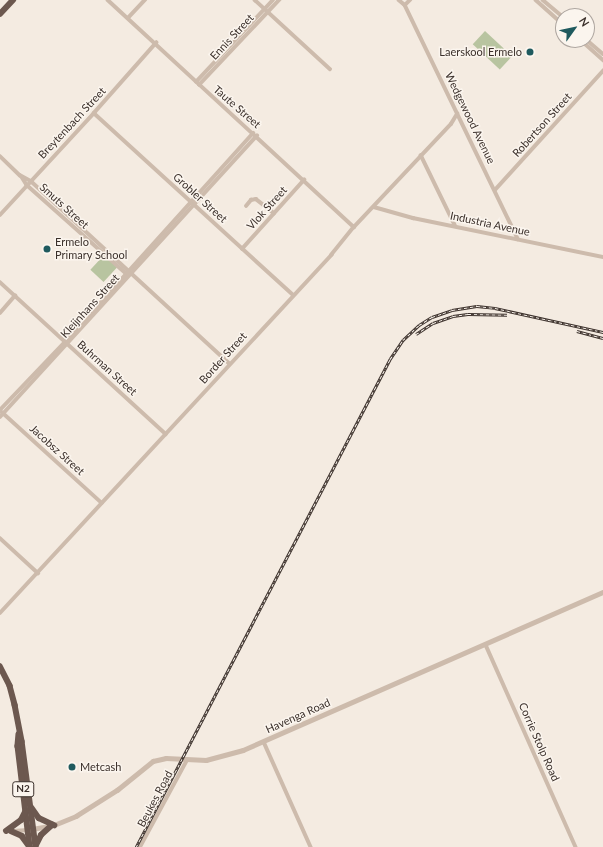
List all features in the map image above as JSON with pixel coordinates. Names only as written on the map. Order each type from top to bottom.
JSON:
[{"type":"highway","points":[[0,14],[13,0]]},
{"type":"highway","name":"N2","points":[[0,666],[10,686],[22,739],[31,806],[31,829]]},
{"type":"highway","name":"N2","points":[[19,731],[18,746],[26,811],[34,847]]},
{"type":"highway","points":[[6,831],[22,836],[34,847],[41,835],[53,825],[39,818],[31,806]]},
{"type":"highway","points":[[6,831],[21,820],[26,811]]},
{"type":"street","name":"Taute Street","points":[[108,0],[354,227]]},
{"type":"street","points":[[128,18],[145,0]]},
{"type":"street","points":[[255,0],[330,69]]},
{"type":"street","name":"Ennis Street","points":[[198,84],[266,10],[273,0]]},
{"type":"street","name":"Ennis Street","points":[[266,10],[279,0]]},
{"type":"street","points":[[399,0],[405,5],[410,0]]},
{"type":"street","points":[[540,1],[555,11]]},
{"type":"street","points":[[540,1],[555,16]]},
{"type":"street","name":"Wedgewood Avenue","points":[[405,5],[518,239]]},
{"type":"street","name":"Breytenbach Street","points":[[0,214],[94,113],[156,43]]},
{"type":"street","points":[[595,47],[603,54]]},
{"type":"street","points":[[590,48],[603,60]]},
{"type":"street","name":"Robertson Street","points":[[495,190],[603,71]]},
{"type":"street","name":"Grobler Street","points":[[94,113],[293,295]]},
{"type":"street","name":"Border Street","points":[[0,613],[331,255],[354,227],[451,124],[457,114]]},
{"type":"street","name":"Kleijnhans Street","points":[[0,417],[1,411],[66,343],[255,135]]},
{"type":"street","points":[[421,155],[455,225]]},
{"type":"street","name":"Smuts Street","points":[[0,156],[20,175],[27,185],[129,273]]},
{"type":"street","name":"Smuts Street","points":[[20,175],[31,181],[135,279],[230,364]]},
{"type":"street","name":"Vlok Street","points":[[242,249],[304,180]]},
{"type":"street","points":[[246,206],[252,200],[256,199],[274,213]]},
{"type":"street","name":"Industria Avenue","points":[[374,207],[413,218],[455,225],[603,257]]},
{"type":"street","name":"Buhrman Street","points":[[0,282],[166,434]]},
{"type":"street","points":[[0,313],[15,296]]},
{"type":"street","name":"Jacobsz Street","points":[[1,411],[102,503]]},
{"type":"street","points":[[0,538],[38,573]]},
{"type":"street","name":"Havenga Road","points":[[6,831],[53,825],[76,816],[117,790],[153,761],[166,758],[187,760],[213,759],[264,742],[603,592]]},
{"type":"street","name":"Corrie Stolp Road","points":[[486,645],[576,847]]},
{"type":"street","points":[[264,742],[311,847]]},
{"type":"street","name":"Beukes Road","points":[[140,847],[187,760]]},
{"type":"green space","points":[[485,31],[512,56],[500,69],[473,44]]},
{"type":"green space","points":[[104,255],[117,267],[104,282],[90,270]]},
{"type":"railway","points":[[136,847],[390,359],[403,340],[419,325],[432,317],[452,310],[477,306],[495,308],[603,332]]},
{"type":"railway","points":[[416,334],[433,323],[453,316],[468,314],[507,315]]},
{"type":"railway","points":[[577,331],[603,338]]},
{"type":"place","name":"Laerskool Ermelo","points":[[530,52]]},
{"type":"place","name":"Ermelo Primary School","points":[[47,249]]},
{"type":"place","name":"Metcash","points":[[72,767]]}]
